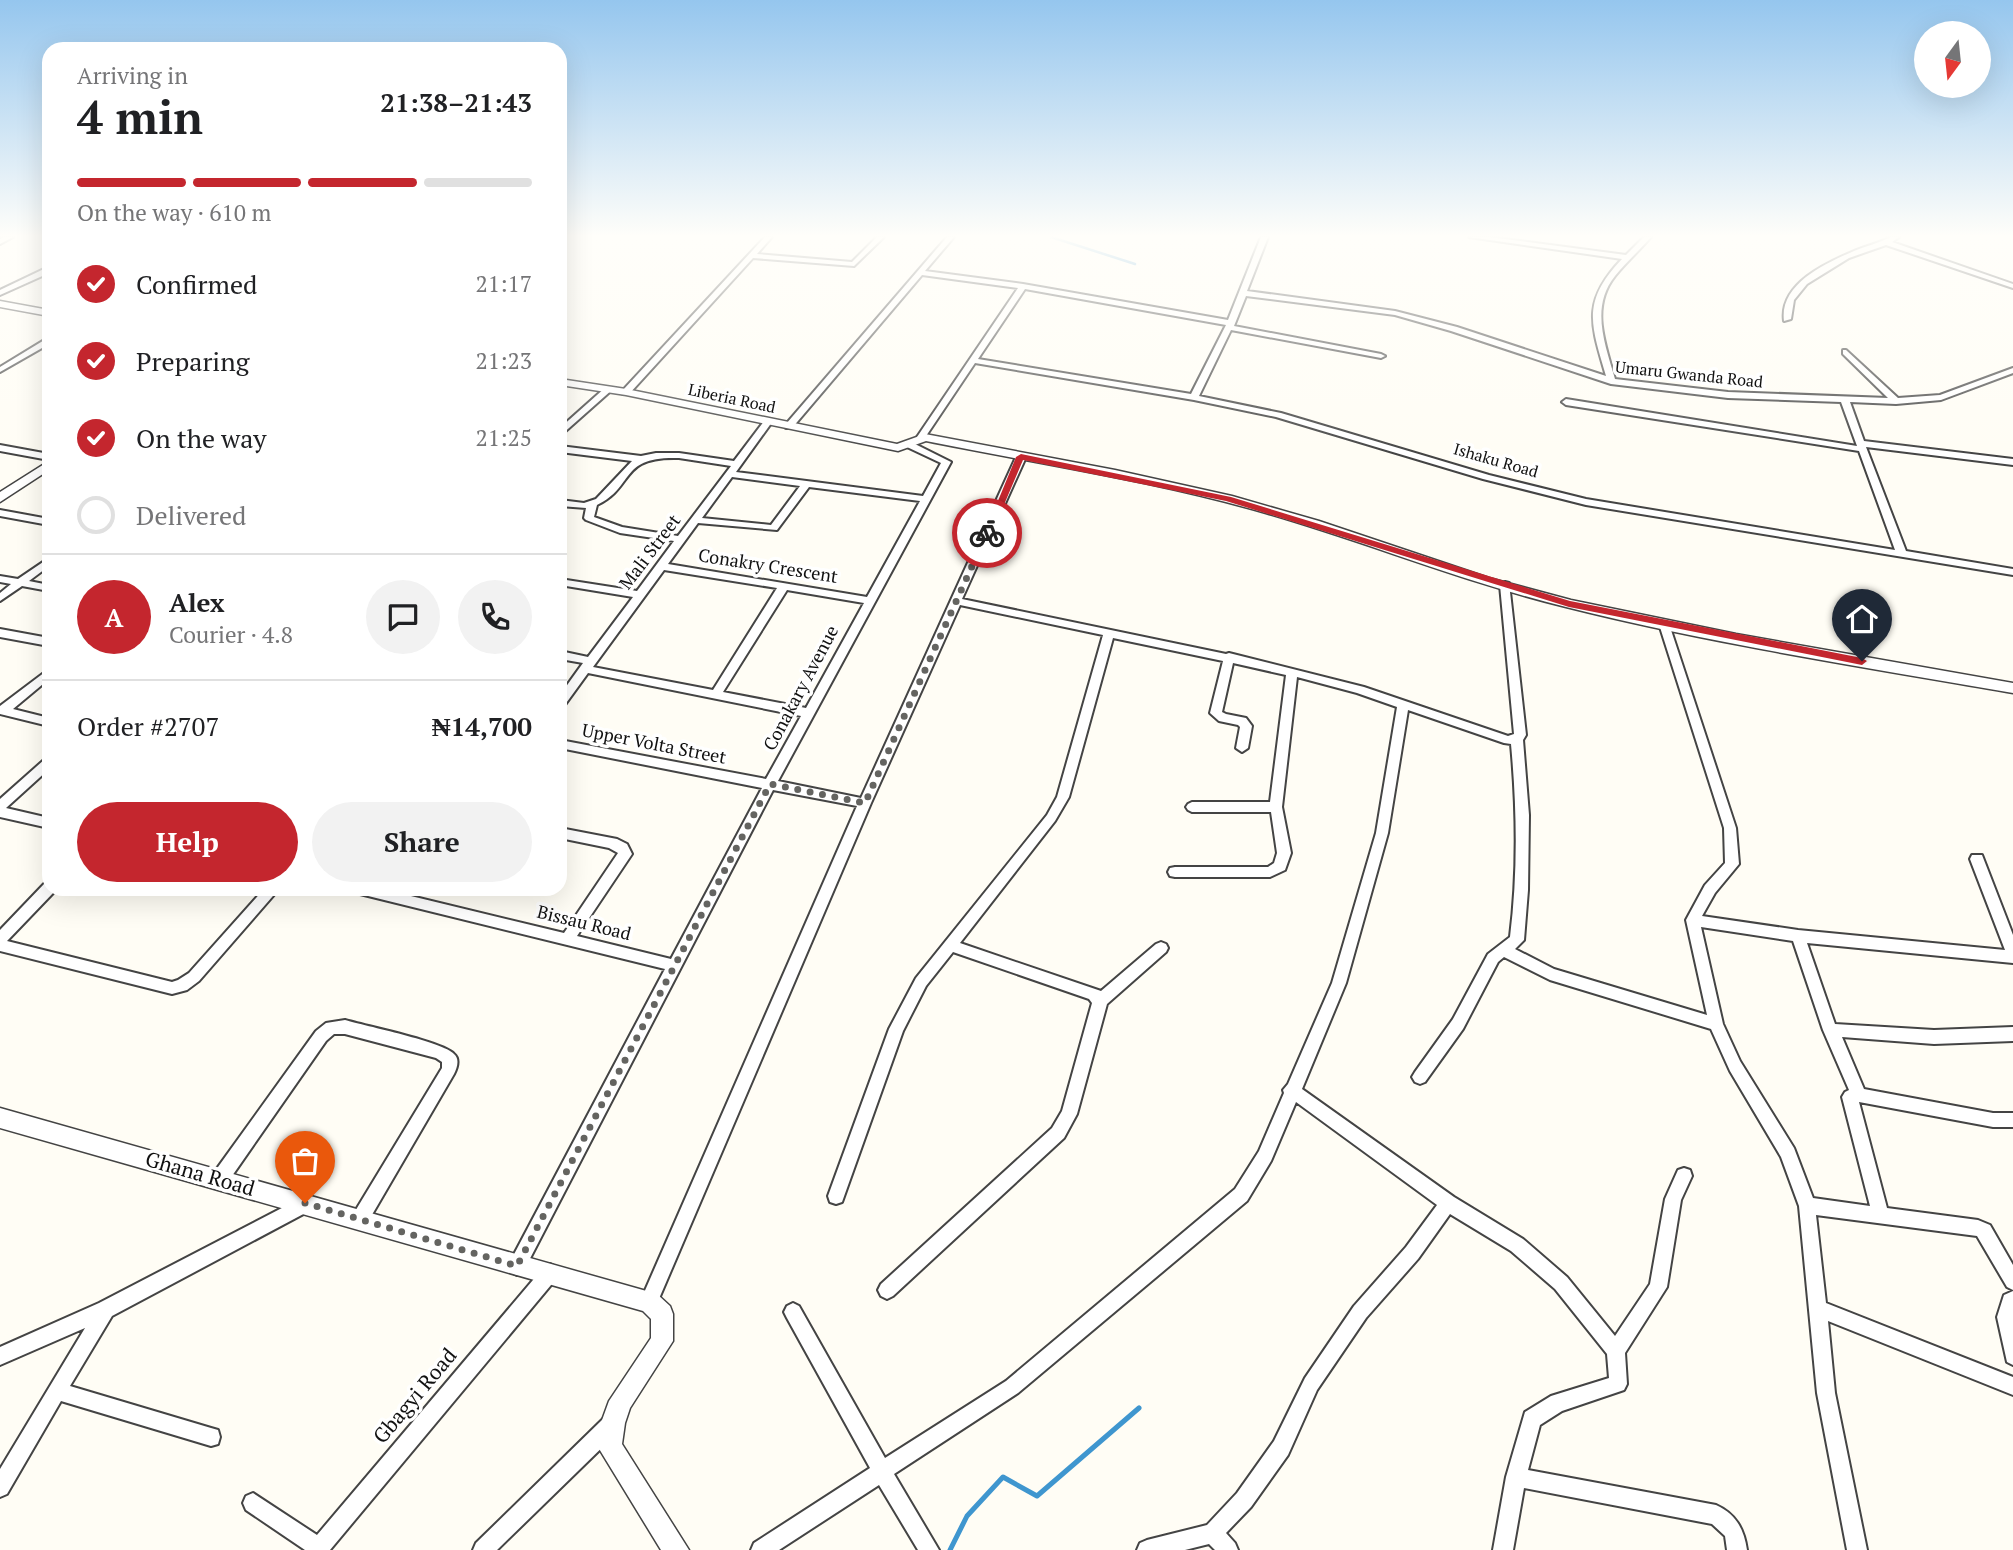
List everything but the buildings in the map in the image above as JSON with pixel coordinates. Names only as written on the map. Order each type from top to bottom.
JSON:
[{"type":"street","points":[[626,392],[703,309]]},
{"type":"street","points":[[789,426],[890,309]]},
{"type":"street","points":[[910,444],[975,361],[1008,309]]},
{"type":"street","points":[[1147,309],[1381,356]]},
{"type":"street","points":[[1194,397],[1236,309]]},
{"type":"street","name":"Umaru Gwanda Road","points":[[1367,309],[1395,313],[1454,329],[1611,382],[1728,395],[1896,401],[1941,397],[2013,370]]},
{"type":"street","points":[[1597,309],[1599,334],[1611,382]]},
{"type":"street","points":[[1787,319],[1788,309]]},
{"type":"street","points":[[0,370],[42,345]]},
{"type":"street","points":[[1846,352],[1896,401]]},
{"type":"street","name":"Ishaku Road","points":[[975,361],[1194,397],[1317,425],[1486,477],[1586,502],[2013,572]]},
{"type":"street","name":"Liberia Road","points":[[567,384],[626,392],[789,426],[910,444]]},
{"type":"street","points":[[567,427],[609,389]]},
{"type":"street","points":[[1845,401],[1902,554]]},
{"type":"street","points":[[1566,402],[1860,446],[2013,462]]},
{"type":"street","name":"Mali Street","points":[[567,694],[768,422]]},
{"type":"street","points":[[910,444],[1021,457],[1227,499],[1312,522],[1569,604],[1761,644],[2013,688]]},
{"type":"street","name":"Conakary Avenue","points":[[517,1266],[868,600],[946,462],[910,444]]},
{"type":"street","points":[[0,448],[42,456]]},
{"type":"street","points":[[567,450],[641,459],[672,456],[737,464]]},
{"type":"street","points":[[676,1550],[610,1447],[613,1423],[621,1401],[662,1341],[662,1314],[649,1302],[865,803],[1021,457]]},
{"type":"street","points":[[641,459],[592,505],[589,518],[604,526],[680,539]]},
{"type":"street","points":[[0,498],[42,470]]},
{"type":"street","points":[[730,474],[805,486],[926,499]]},
{"type":"street","points":[[696,520],[774,528],[805,486]]},
{"type":"street","points":[[567,503],[592,505]]},
{"type":"street","points":[[0,513],[42,521]]},
{"type":"street","points":[[0,598],[42,566]]},
{"type":"street","name":"Conakry Crescent","points":[[662,566],[868,600]]},
{"type":"street","points":[[0,579],[42,587]]},
{"type":"street","points":[[567,583],[640,596]]},
{"type":"street","points":[[1420,1077],[1458,1024],[1493,958],[1517,940],[1523,880],[1523,802],[1517,739],[1520,735],[1505,585]]},
{"type":"street","points":[[717,693],[784,586]]},
{"type":"street","points":[[957,601],[1229,657],[1404,705],[1508,740],[1517,739]]},
{"type":"street","points":[[1664,624],[1730,828],[1732,864],[1710,890],[1693,920],[1716,1024],[1735,1066],[1788,1153],[1807,1206],[1826,1392],[1857,1550]]},
{"type":"street","points":[[836,1196],[896,1029],[921,982],[1051,818],[1063,797],[1110,632]]},
{"type":"street","points":[[0,633],[42,641]]},
{"type":"street","points":[[1229,657],[1216,713],[1246,726],[1242,748]]},
{"type":"street","points":[[567,658],[588,665],[808,713]]},
{"type":"street","points":[[1175,872],[1270,872],[1280,866],[1284,853],[1276,807],[1292,673]]},
{"type":"street","points":[[1,710],[42,678]]},
{"type":"street","points":[[761,1550],[1012,1387],[1241,1195],[1265,1156],[1339,983],[1382,832],[1404,705]]},
{"type":"street","points":[[1,710],[42,720]]},
{"type":"street","name":"Upper Volta Street","points":[[567,745],[865,803]]},
{"type":"street","points":[[0,806],[6,793],[42,767]]},
{"type":"street","points":[[1192,807],[1276,807]]},
{"type":"street","points":[[0,812],[42,821]]},
{"type":"street","points":[[567,834],[612,843],[622,848],[625,854],[567,939]]},
{"type":"street","points":[[1693,920],[1798,936],[2013,955],[1977,859]]},
{"type":"street","points":[[0,939],[42,895]]},
{"type":"street","points":[[0,945],[172,988],[182,986],[194,977],[266,896]]},
{"type":"street","name":"Bissau Road","points":[[410,896],[676,966]]},
{"type":"street","points":[[1798,936],[1830,1030],[1838,1043],[1844,1066],[1858,1096]]},
{"type":"street","points":[[950,945],[1094,994],[1100,1001]]},
{"type":"street","points":[[887,1290],[1058,1133],[1069,1114],[1100,1001],[1161,948]]},
{"type":"street","points":[[1505,951],[1550,974],[1716,1024]]},
{"type":"street","points":[[219,1180],[321,1036],[331,1028],[345,1027],[440,1052],[450,1059],[449,1069],[360,1219]]},
{"type":"street","points":[[1830,1030],[1934,1037],[2013,1034]]},
{"type":"street","points":[[1291,1090],[1448,1203],[1517,1245],[1561,1283],[1616,1351],[1618,1384],[1558,1403],[1532,1419],[1516,1476],[1503,1550]]},
{"type":"street","points":[[1881,1216],[1850,1097],[1858,1096],[1993,1120],[2013,1120]]},
{"type":"street","name":"Ghana Road","points":[[0,1118],[649,1302]]},
{"type":"street","points":[[1616,1351],[1658,1287],[1673,1199],[1684,1176]]},
{"type":"street","points":[[0,1356],[107,1309],[305,1203]]},
{"type":"street","points":[[1147,1550],[1213,1533],[1244,1500],[1281,1448],[1311,1384],[1360,1312],[1412,1253],[1448,1203]]},
{"type":"street","points":[[1807,1206],[1978,1228],[1984,1231],[2013,1281]]},
{"type":"street","name":"Gbagyi Road","points":[[318,1549],[550,1273]]},
{"type":"street","points":[[2013,1300],[2010,1301],[2006,1317],[2013,1356]]},
{"type":"street","points":[[1816,1308],[2013,1387]]},
{"type":"street","points":[[0,1487],[107,1309]]},
{"type":"street","points":[[793,1312],[926,1545]]},
{"type":"street","points":[[57,1391],[211,1437]]},
{"type":"street","points":[[483,1550],[613,1423]]},
{"type":"street","points":[[1516,1476],[1716,1515],[1730,1523],[1737,1550]]},
{"type":"street","points":[[253,1503],[318,1549]]},
{"type":"street","points":[[1213,1533],[1228,1550]]},
{"type":"waterway","points":[[950,1550],[967,1516],[1003,1477],[1037,1496],[1139,1408]]},
{"type":"way so far","points":[[305,1203],[517,1266],[770,784],[865,803],[987,533]]},
{"type":"route","points":[[987,533],[1021,457],[1227,499],[1312,522],[1569,604],[1761,644],[1862,661]]}]
